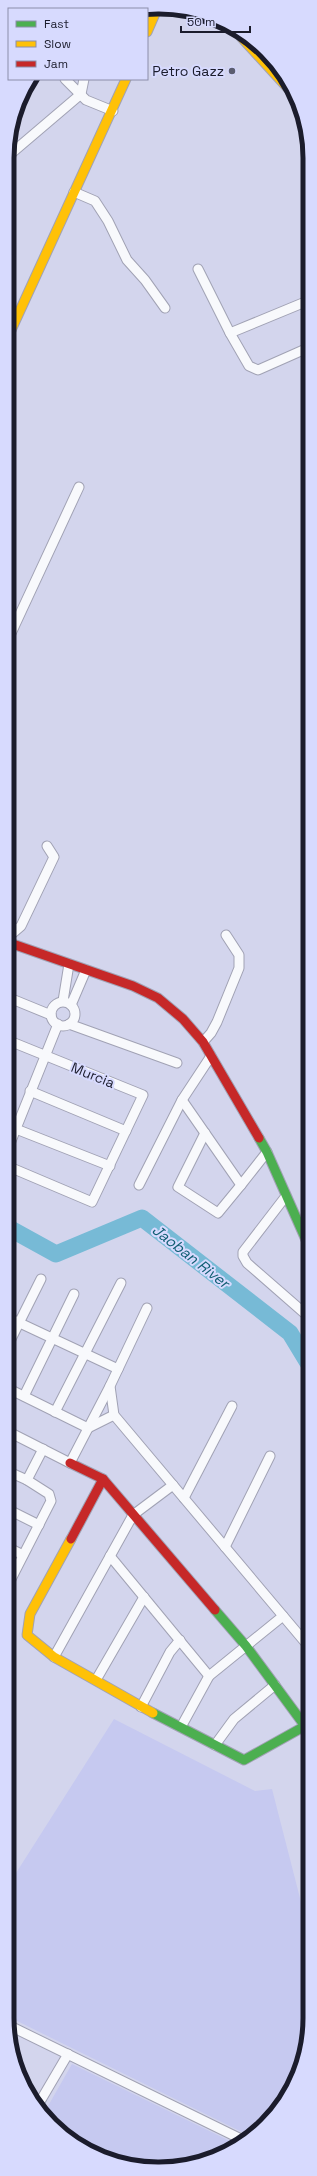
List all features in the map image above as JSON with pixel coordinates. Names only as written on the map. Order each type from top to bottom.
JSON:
[{"type":"main road","points":[[148,30],[155,14]]},
{"type":"main road","points":[[251,48],[280,79]]},
{"type":"main road","points":[[14,325],[74,192],[113,112],[126,80]]},
{"type":"main road","points":[[14,944],[133,986],[158,998],[183,1019],[203,1042],[267,1152],[303,1234]]},
{"type":"main road","points":[[70,1463],[103,1479],[246,1646],[303,1723]]},
{"type":"main road","points":[[103,1479],[30,1614],[27,1635],[54,1657],[141,1707],[244,1760],[303,1727]]},
{"type":"street","points":[[66,80],[86,100],[113,112]]},
{"type":"street","points":[[14,151],[81,94],[84,80]]},
{"type":"street","points":[[74,192],[95,201],[108,221],[127,260],[165,308]]},
{"type":"street","points":[[198,270],[230,333],[249,366],[258,370],[303,350]]},
{"type":"street","points":[[230,333],[303,303]]},
{"type":"street","points":[[14,627],[79,487]]},
{"type":"street","points":[[14,932],[21,926],[54,857],[47,846]]},
{"type":"street","points":[[203,1042],[211,1033],[217,1022],[239,968],[239,955],[226,935]]},
{"type":"street","points":[[69,964],[67,1003],[75,1012],[70,1024]]},
{"type":"street","points":[[67,1003],[86,970]]},
{"type":"street","points":[[14,1000],[51,1015],[58,1024]]},
{"type":"street","points":[[51,1015],[55,1004],[67,1003]]},
{"type":"street","points":[[58,1024],[70,1024],[177,1063]]},
{"type":"street","points":[[14,1134],[44,1054],[58,1024]]},
{"type":"street","name":"Murcia","points":[[14,1043],[143,1095],[126,1131]]},
{"type":"street","points":[[139,1185],[182,1100],[211,1056]]},
{"type":"street","points":[[14,1169],[92,1202],[126,1131],[30,1091]]},
{"type":"street","points":[[182,1100],[241,1185]]},
{"type":"street","points":[[16,1129],[110,1166]]},
{"type":"street","points":[[205,1133],[178,1187],[218,1213],[267,1152]]},
{"type":"street","points":[[286,1196],[243,1252],[243,1256],[247,1263],[303,1312]]},
{"type":"street","points":[[14,1332],[41,1279]]},
{"type":"street","points":[[55,1412],[121,1283]]},
{"type":"street","points":[[24,1396],[74,1294]]},
{"type":"street","points":[[14,1434],[70,1463],[110,1386],[147,1308]]},
{"type":"street","points":[[14,1321],[118,1369]]},
{"type":"street","points":[[110,1386],[114,1415],[303,1640]]},
{"type":"street","points":[[14,1391],[88,1428]]},
{"type":"street","points":[[184,1498],[232,1406]]},
{"type":"street","points":[[88,1428],[114,1415]]},
{"type":"street","points":[[27,1480],[43,1449]]},
{"type":"street","points":[[225,1547],[270,1456]]},
{"type":"street","points":[[14,1474],[27,1480],[50,1497],[51,1501],[14,1573]]},
{"type":"street","points":[[54,1657],[133,1515],[173,1485]]},
{"type":"street","points":[[14,1512],[39,1524]]},
{"type":"street","points":[[14,1550],[23,1555]]},
{"type":"street","points":[[110,1556],[209,1676]]},
{"type":"street","points":[[96,1680],[144,1597]]},
{"type":"street","points":[[181,1727],[209,1676],[283,1616]]},
{"type":"street","points":[[141,1707],[170,1652],[180,1640]]},
{"type":"street","points":[[215,1745],[234,1719],[275,1685]]},
{"type":"street","points":[[14,2028],[239,2138]]},
{"type":"street","points":[[40,2101],[68,2054]]},
{"type":"shaded area","points":[[114,1719],[255,1791],[272,1789],[301,1902],[303,1902],[303,2027],[298,2055],[292,2073],[279,2098],[261,2120],[245,2133],[14,2019],[14,1876]]},
{"type":"shaded area","points":[[72,2064],[232,2142],[214,2151],[187,2159],[168,2162],[140,2161],[103,2151],[86,2143],[56,2120],[47,2108]]},
{"type":"waterway","name":"Jaoban River","points":[[14,1231],[56,1254],[142,1218],[290,1333],[303,1354]]},
{"type":"traffic: fast","points":[[259,1138],[267,1152],[303,1233]]},
{"type":"traffic: fast","points":[[215,1610],[246,1646],[303,1723]]},
{"type":"traffic: fast","points":[[153,1713],[244,1760],[303,1727]]},
{"type":"traffic: slow","points":[[148,30],[155,14]]},
{"type":"traffic: slow","points":[[251,48],[280,79]]},
{"type":"traffic: slow","points":[[14,324],[126,80]]},
{"type":"traffic: slow","points":[[71,1539],[30,1614],[27,1635],[54,1657],[153,1713]]},
{"type":"traffic: jam","points":[[14,944],[133,986],[158,998],[183,1019],[203,1042],[259,1138]]},
{"type":"traffic: jam","points":[[70,1463],[103,1479],[215,1610]]},
{"type":"traffic: jam","points":[[71,1539],[103,1479]]},
{"type":"place","name":"Petro Gazz","points":[[232,71]]}]
